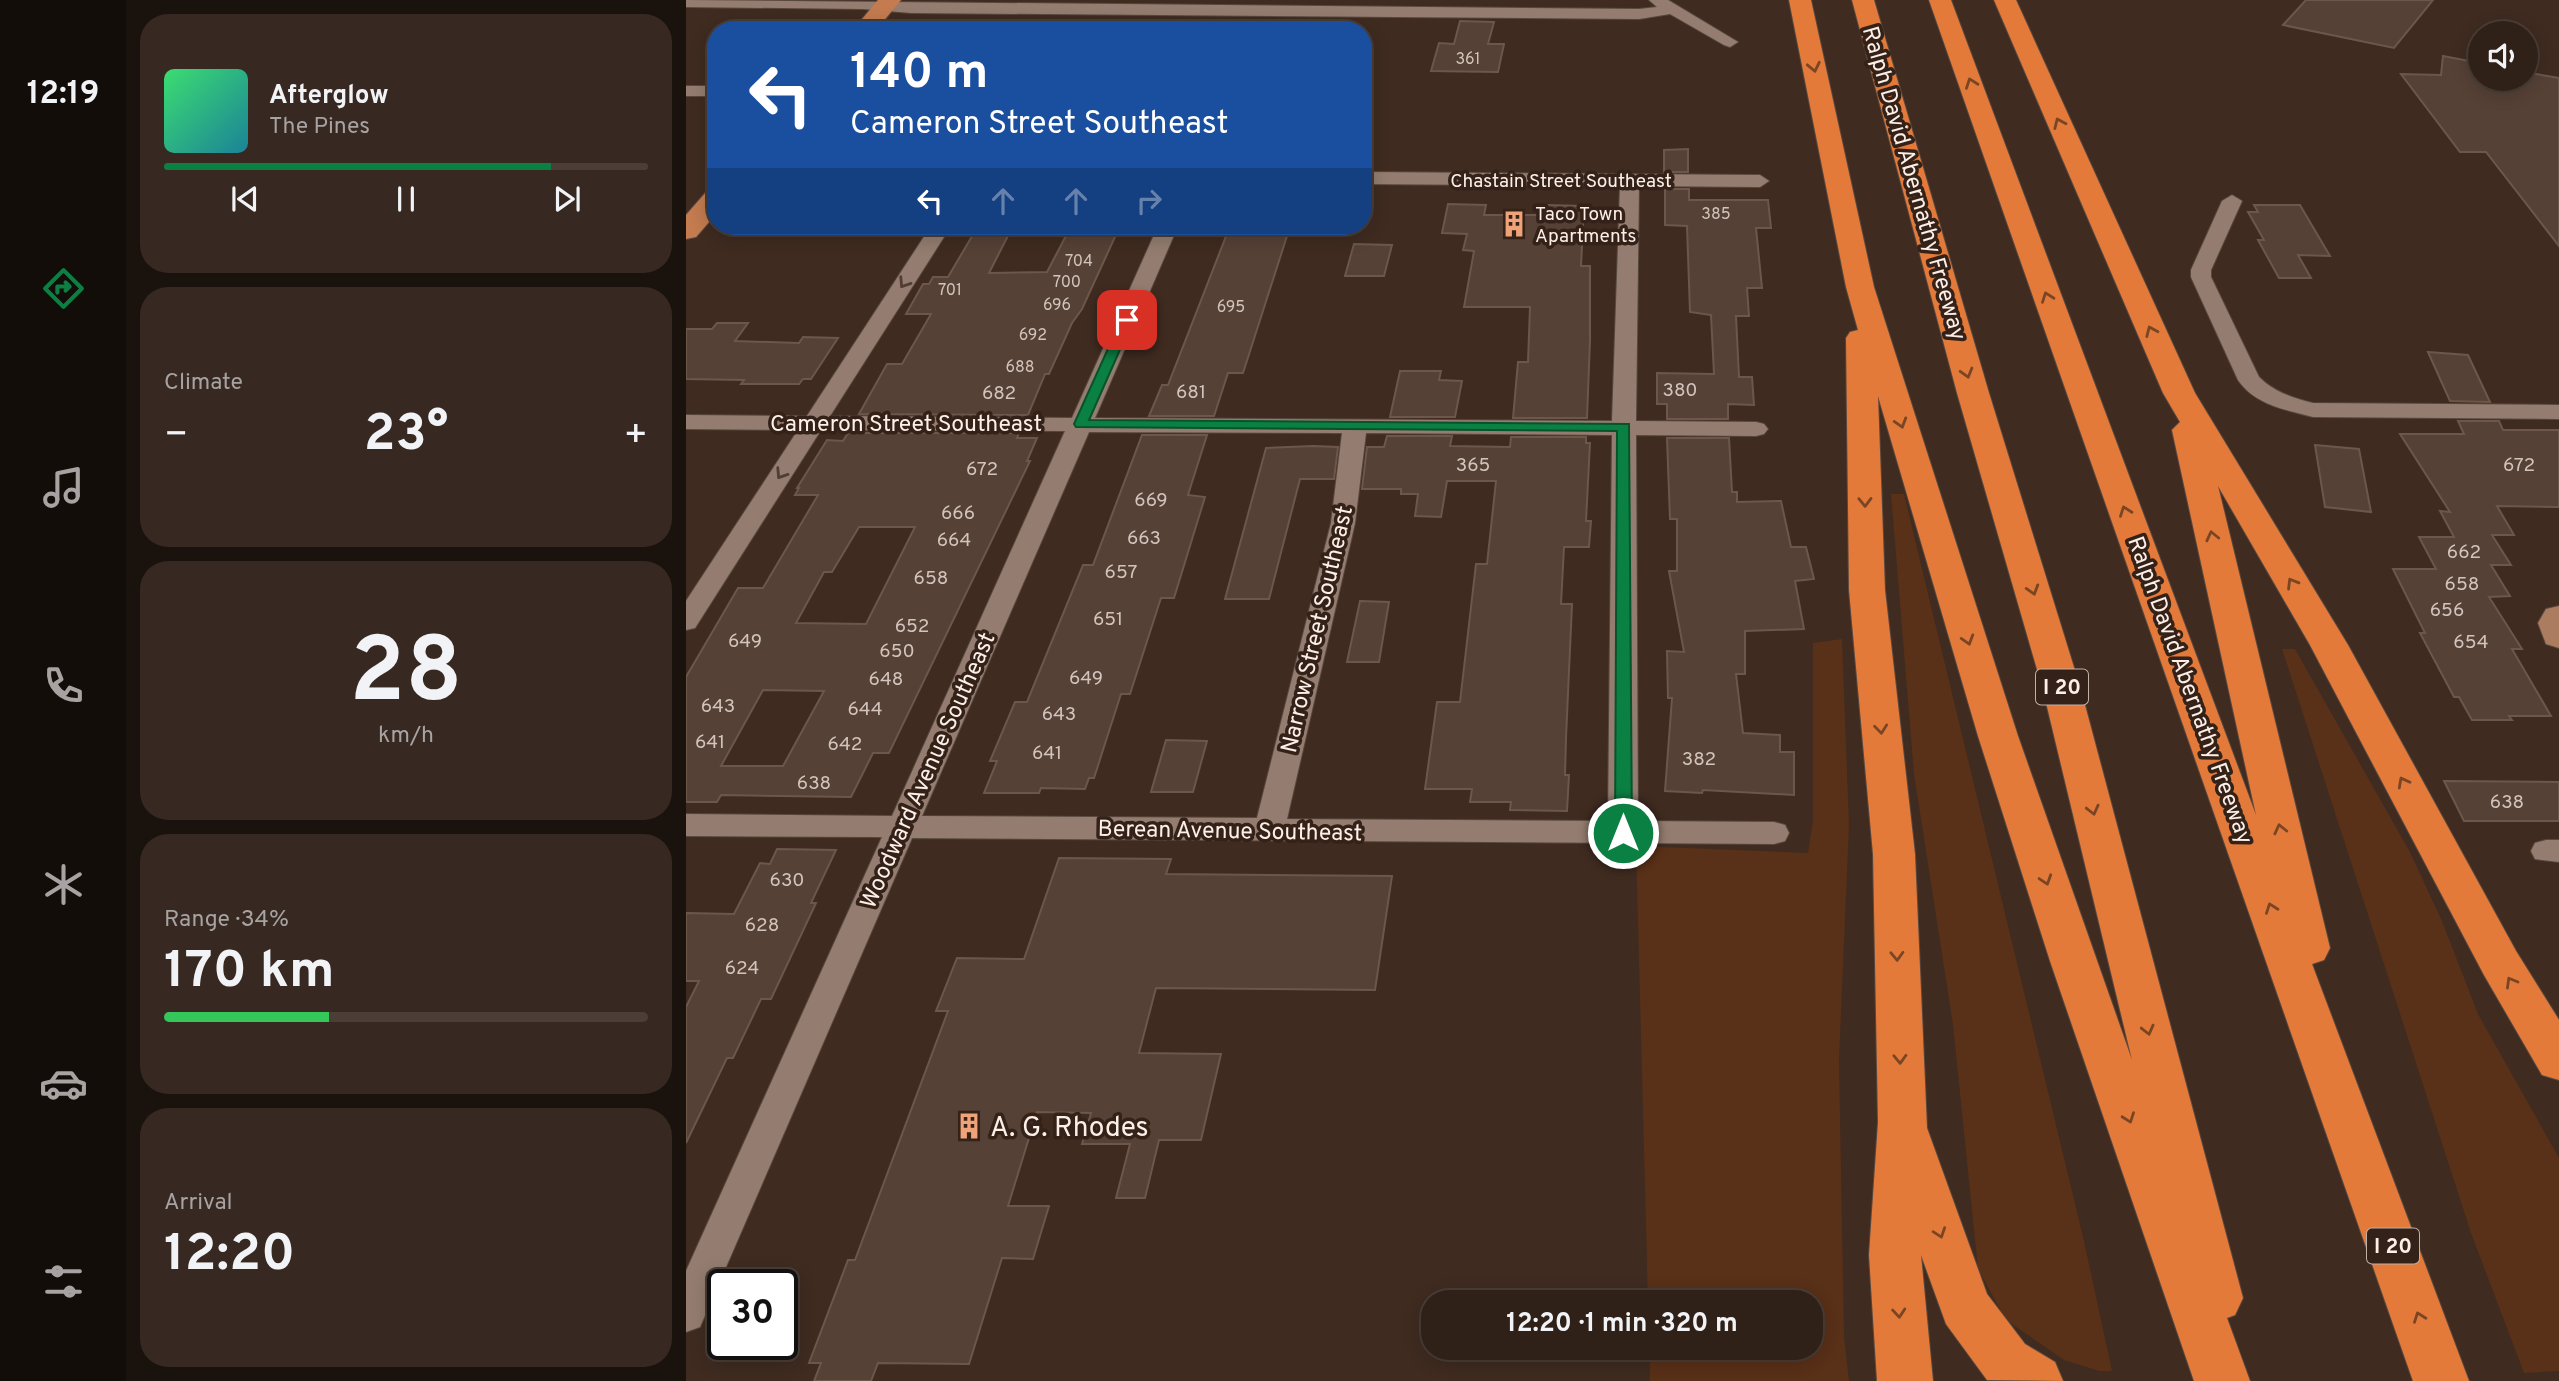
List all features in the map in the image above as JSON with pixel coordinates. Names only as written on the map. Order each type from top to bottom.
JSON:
[{"type":"highway","points":[[1800,0],[1860,287],[1998,736],[2060,922],[2222,1381]]},
{"type":"highway","name":"Ralph David Abernathy Freeway","points":[[1863,0],[1973,393],[2063,690],[2237,1381]]},
{"type":"highway","name":"Ralph David Abernathy Freeway","points":[[1940,0],[2345,1110],[2441,1381]]},
{"type":"highway","points":[[2005,0],[2179,393],[2329,645],[2548,1044],[2559,1077]]},
{"type":"highway","points":[[1860,287],[1867,590],[1894,854],[1903,1122],[1895,1255],[1905,1381]]},
{"type":"highway","points":[[2179,393],[2345,1110]]},
{"type":"highway","points":[[1903,1122],[1965,1307],[2006,1362],[2035,1381]]},
{"type":"main road","points":[[871,21],[887,3]]},
{"type":"main road","points":[[686,231],[707,207]]},
{"type":"street","points":[[1656,0],[1730,42]]},
{"type":"street","points":[[686,2],[887,3],[925,9],[1639,14],[1673,9]]},
{"type":"street","points":[[686,91],[707,91]]},
{"type":"street","name":"Chastain Street Southeast","points":[[1372,178],[1759,181]]},
{"type":"street","points":[[1623,833],[1624,427],[1630,180]]},
{"type":"street","points":[[2232,201],[2201,270],[2201,277],[2249,380],[2257,388],[2284,403],[2332,412],[2559,412]]},
{"type":"street","points":[[686,622],[935,235]]},
{"type":"street","name":"Woodward Avenue Southeast","points":[[686,1314],[1164,235]]},
{"type":"street","name":"Cameron Street Southeast","points":[[686,422],[1756,429]]},
{"type":"street","name":"Narrow Street Southeast","points":[[1269,830],[1343,523],[1355,426]]},
{"type":"street","points":[[2559,617],[2556,623],[2559,636]]},
{"type":"street","name":"Berean Avenue Southeast","points":[[686,825],[1774,833]]},
{"type":"shaded area","points":[[1891,494],[1904,494],[2084,1241],[2112,1371],[2099,1371],[2064,1360],[2006,1320],[1978,1269],[1953,1025],[1914,774]]},
{"type":"shaded area","points":[[1842,639],[1849,825],[1839,1060],[1844,1336],[1849,1381],[1650,1381],[1650,1360],[1823,1360],[1823,1290],[1648,1290],[1636,846],[1808,853],[1813,820],[1813,643]]},
{"type":"shaded area","points":[[2282,649],[2295,649],[2410,852],[2442,921],[2478,1014],[2559,1158],[2559,1371],[2524,1373],[2471,1233]]},
{"type":"building","points":[[2306,0],[2433,0],[2394,48],[2283,25]]},
{"type":"building","points":[[1460,21],[1494,22],[1488,44],[1504,44],[1498,72],[1431,71],[1439,43],[1454,44]]},
{"type":"building","points":[[2443,56],[2468,61],[2468,91],[2538,91],[2538,74],[2559,78],[2559,246],[2486,152],[2460,152],[2401,74],[2441,75]]},
{"type":"building","points":[[1688,149],[1688,172],[1664,172],[1664,150]]},
{"type":"building","points":[[1665,189],[1689,189],[1689,200],[1768,200],[1771,228],[1756,228],[1762,288],[1747,288],[1749,316],[1736,316],[1739,377],[1752,377],[1754,405],[1728,404],[1728,419],[1667,419],[1667,404],[1657,404],[1657,373],[1714,374],[1711,315],[1690,312],[1687,226],[1665,225]]},
{"type":"building","points":[[1448,204],[1486,205],[1484,215],[1545,215],[1546,205],[1584,206],[1581,266],[1590,266],[1587,418],[1513,418],[1518,362],[1528,362],[1530,307],[1464,307],[1474,251],[1463,250],[1467,234],[1442,233]]},
{"type":"building","points":[[2254,205],[2300,205],[2330,256],[2298,255],[2311,278],[2279,278],[2258,240],[2264,240],[2248,212],[2258,212]]},
{"type":"building","points":[[973,235],[1008,235],[989,273],[1047,272],[1066,235],[1116,235],[1049,374],[1045,374],[1028,415],[859,414],[887,364],[902,364],[931,314],[906,314],[923,284],[929,284],[933,277],[948,277]]},
{"type":"building","points":[[1226,235],[1287,236],[1243,373],[1228,373],[1214,416],[1149,416],[1162,385],[1168,385]]},
{"type":"building","points":[[1354,244],[1392,245],[1384,276],[1345,276]]},
{"type":"building","points":[[717,323],[748,323],[735,341],[799,343],[803,337],[838,338],[811,379],[803,379],[799,384],[741,384],[744,380],[686,379],[686,329],[712,329]]},
{"type":"building","points":[[2428,352],[2468,355],[2490,402],[2450,401]]},
{"type":"building","points":[[1400,371],[1441,371],[1439,380],[1462,381],[1455,417],[1390,417]]},
{"type":"building","points":[[2458,421],[2499,421],[2503,430],[2559,430],[2559,507],[2497,506],[2514,535],[2492,535],[2511,565],[2491,565],[2510,596],[2489,597],[2522,649],[2512,649],[2551,716],[2509,716],[2512,720],[2472,720],[2459,697],[2454,697],[2420,633],[2425,633],[2393,569],[2436,569],[2419,537],[2454,537],[2440,511],[2450,512],[2400,434],[2464,434]]},
{"type":"building","points":[[848,433],[1019,433],[1017,438],[1037,438],[1027,461],[1030,461],[889,753],[873,753],[851,797],[721,795],[717,802],[686,802],[686,677],[738,588],[763,588],[818,495],[795,495],[797,488],[827,440],[843,441]],"holes":[[[859,527],[915,527],[866,624],[796,623],[824,572],[832,572]],[[763,690],[824,691],[783,766],[721,766]]]},
{"type":"building","points":[[1142,435],[1207,435],[1188,495],[1205,497],[1174,598],[1161,598],[1130,694],[1121,694],[1094,778],[1089,778],[1085,789],[1041,788],[1039,793],[984,793],[997,761],[990,761],[1015,702],[1027,702],[1083,565],[1093,565]]},
{"type":"building","points":[[1387,436],[1452,436],[1450,446],[1510,447],[1511,437],[1586,437],[1586,443],[1590,443],[1586,521],[1591,521],[1589,547],[1564,547],[1561,604],[1572,604],[1565,775],[1569,775],[1567,811],[1510,810],[1511,802],[1470,802],[1472,789],[1425,789],[1437,702],[1460,702],[1476,564],[1487,564],[1496,481],[1447,481],[1441,517],[1415,516],[1418,494],[1401,494],[1401,489],[1362,489],[1367,447],[1384,447]]},
{"type":"building","points":[[1667,438],[1729,438],[1732,492],[1737,492],[1737,502],[1781,501],[1791,547],[1806,547],[1814,579],[1795,581],[1804,629],[1745,631],[1745,674],[1736,674],[1743,733],[1780,735],[1780,752],[1794,752],[1794,795],[1703,790],[1702,793],[1665,791],[1672,698],[1668,698],[1667,651],[1684,652],[1669,571],[1677,571],[1677,519],[1670,519]]},
{"type":"building","points":[[2315,445],[2359,449],[2371,512],[2325,507]]},
{"type":"building","points":[[1338,447],[1334,479],[1300,479],[1269,599],[1225,599],[1266,448]]},
{"type":"building","points":[[1360,601],[1389,602],[1379,662],[1347,662]]},
{"type":"building","points":[[1166,740],[1207,741],[1193,792],[1151,792]]},
{"type":"building","points":[[2444,781],[2559,782],[2559,821],[2464,821]]},
{"type":"building","points":[[777,849],[836,850],[811,903],[816,903],[771,999],[761,999],[733,1058],[727,1058],[686,1143],[686,1007],[699,981],[686,981],[686,913],[734,914],[760,863],[770,864]]},
{"type":"building","name":"A. G. Rhodes","points":[[1059,858],[1171,859],[1166,874],[1392,876],[1375,990],[1156,988],[1139,1053],[1221,1054],[1201,1140],[1159,1140],[1145,1198],[1116,1198],[1130,1144],[1082,1144],[1091,1113],[1037,1112],[1008,1206],[1049,1206],[1033,1259],[1002,1258],[969,1364],[878,1363],[871,1381],[814,1381],[821,1363],[809,1363],[848,1260],[855,1260],[948,1011],[936,1011],[957,958],[1024,959]]},
{"type":"place","name":"Taco Town Apartments","points":[[1514,224]]},
{"type":"place","name":"A. G. Rhodes","points":[[969,1126]]},
{"type":"route","points":[[1127,320],[1080,424],[1624,427],[1623,833]]}]
